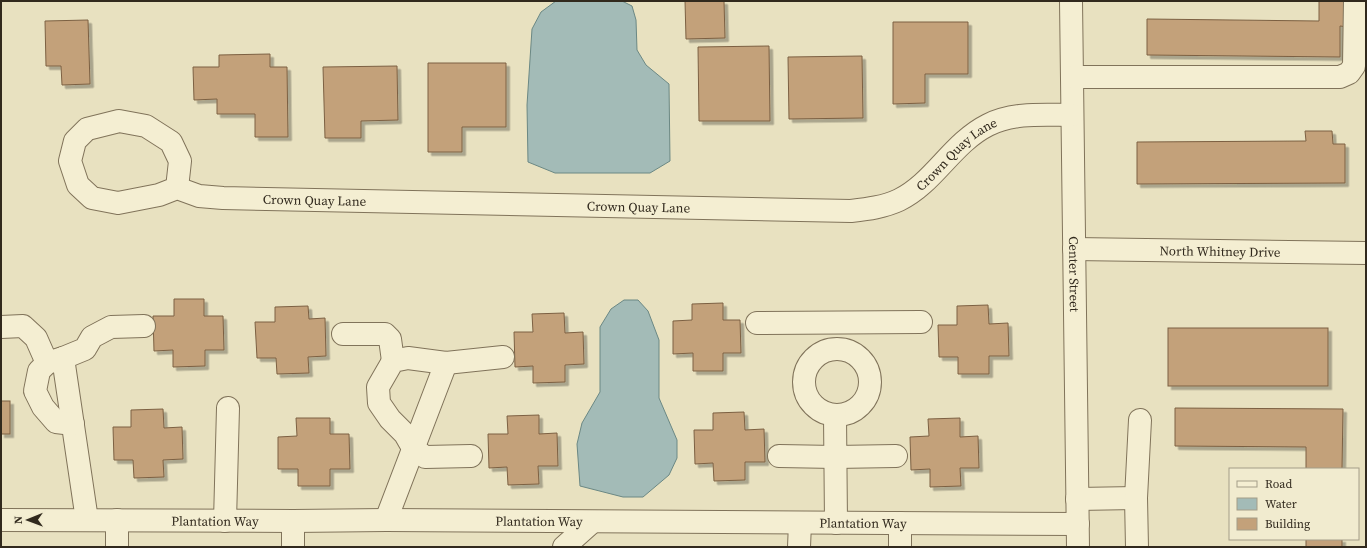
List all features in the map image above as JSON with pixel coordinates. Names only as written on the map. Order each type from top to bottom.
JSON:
[{"type":"street","name":"Center Street","points":[[1071,1],[1078,547]]},
{"type":"street","points":[[1072,77],[1340,77],[1349,73],[1354,66],[1355,1]]},
{"type":"street","name":"Crown Quay Lane","points":[[177,188],[199,196],[223,198],[851,211],[883,206],[900,200],[926,180],[959,146],[973,134],[988,125],[1004,119],[1022,116],[1072,115]]},
{"type":"street","points":[[119,121],[146,126],[171,142],[180,161],[177,188],[159,195],[118,203],[92,198],[78,185],[70,161],[75,141],[87,129],[119,121]]},
{"type":"street","name":"North Whitney Drive","points":[[1074,249],[1366,253]]},
{"type":"street","points":[[757,323],[921,322]]},
{"type":"street","points":[[835,323],[836,348]]},
{"type":"street","points":[[1,326],[23,326],[36,338],[55,361],[73,424],[87,520]]},
{"type":"street","points":[[73,424],[56,422],[43,407],[34,391],[39,371],[55,361],[85,349],[92,337],[111,328],[144,326]]},
{"type":"street","points":[[343,334],[385,334],[390,339],[394,361],[378,387],[379,403],[390,419],[405,434],[413,448],[425,456],[471,456]]},
{"type":"street","points":[[836,348],[849,350],[860,358],[867,366],[870,377],[869,391],[864,402],[858,408],[845,415],[835,416],[820,411],[814,407],[807,398],[803,385],[804,372],[810,361],[822,352],[836,348]]},
{"type":"street","points":[[394,361],[408,358],[446,363],[503,357]]},
{"type":"street","points":[[386,520],[446,363]]},
{"type":"street","points":[[225,521],[228,408]]},
{"type":"street","points":[[835,416],[836,523]]},
{"type":"street","points":[[1137,547],[1136,498],[1140,420]]},
{"type":"street","points":[[779,456],[896,456]]},
{"type":"street","points":[[1077,499],[1136,498]]},
{"type":"street","name":"Plantation Way","points":[[1,520],[386,520],[1078,524]]},
{"type":"street","points":[[117,520],[117,547]]},
{"type":"street","points":[[293,521],[293,547]]},
{"type":"street","points":[[564,547],[592,522]]},
{"type":"street","points":[[799,547],[800,523]]},
{"type":"street","points":[[900,523],[900,547]]},
{"type":"water","points":[[556,1],[622,1],[632,6],[636,20],[637,50],[646,65],[669,84],[670,161],[650,173],[555,173],[528,162],[527,105],[532,29],[541,12]]},
{"type":"water","points":[[624,300],[638,300],[648,311],[659,340],[659,398],[677,440],[677,458],[669,475],[643,497],[623,497],[580,486],[577,444],[582,423],[600,392],[600,327],[611,309]]},
{"type":"building","points":[[685,1],[724,1],[725,38],[686,39]]},
{"type":"building","points":[[1319,1],[1348,1],[1348,27],[1340,26],[1340,57],[1147,55],[1147,19],[1319,21]]},
{"type":"building","points":[[88,20],[90,84],[62,85],[61,66],[46,66],[45,21]]},
{"type":"building","points":[[893,22],[968,22],[968,74],[925,74],[925,103],[893,104]]},
{"type":"building","points":[[769,46],[770,121],[699,121],[698,47]]},
{"type":"building","points":[[270,54],[270,67],[287,67],[288,137],[255,137],[255,114],[217,114],[217,99],[194,100],[193,67],[219,67],[219,55]]},
{"type":"building","points":[[862,56],[863,118],[789,119],[788,57]]},
{"type":"building","points":[[428,63],[506,63],[506,127],[462,127],[462,152],[428,152]]},
{"type":"building","points":[[397,66],[398,120],[361,121],[361,138],[325,138],[323,67]]},
{"type":"building","points":[[1305,131],[1332,131],[1333,144],[1345,144],[1345,183],[1137,184],[1137,142],[1306,141]]},
{"type":"building","points":[[174,299],[204,299],[204,316],[223,316],[224,350],[205,350],[205,366],[173,367],[173,350],[154,351],[153,316],[174,316]]},
{"type":"building","points":[[723,303],[723,320],[740,320],[741,353],[723,353],[723,371],[693,371],[693,353],[673,354],[673,321],[692,320],[692,304]]},
{"type":"building","points":[[988,305],[989,324],[1008,323],[1009,356],[989,356],[989,374],[958,374],[958,357],[939,357],[938,325],[957,325],[957,306]]},
{"type":"building","points":[[308,306],[309,319],[325,318],[326,356],[308,357],[309,373],[277,374],[276,358],[257,358],[255,322],[275,322],[275,307]]},
{"type":"building","points":[[564,313],[565,333],[583,332],[584,364],[565,365],[565,382],[533,383],[533,366],[515,367],[514,332],[533,332],[532,314]]},
{"type":"building","points":[[1168,328],[1328,328],[1328,386],[1168,386]]},
{"type":"building","points":[[1,401],[10,401],[10,434],[1,434]]},
{"type":"building","points":[[1175,408],[1343,409],[1342,468],[1306,468],[1306,447],[1175,446]]},
{"type":"building","points":[[163,409],[164,428],[182,427],[183,459],[163,460],[164,477],[134,478],[133,460],[114,460],[113,427],[131,427],[131,410]]},
{"type":"building","points":[[744,412],[745,430],[764,429],[765,462],[745,462],[745,480],[714,481],[713,463],[695,464],[694,430],[713,430],[713,413]]},
{"type":"building","points":[[539,415],[539,434],[557,433],[558,466],[538,466],[539,484],[508,485],[507,467],[489,468],[488,434],[508,434],[507,416]]},
{"type":"building","points":[[296,418],[330,418],[330,434],[349,434],[350,469],[330,469],[330,486],[298,486],[298,469],[278,469],[278,437],[297,436]]},
{"type":"building","points":[[960,418],[960,437],[978,436],[979,468],[960,468],[961,486],[930,487],[930,469],[911,470],[910,437],[929,436],[928,419]]},
{"type":"building","points":[[1306,540],[1342,540],[1342,547],[1306,547]]}]
